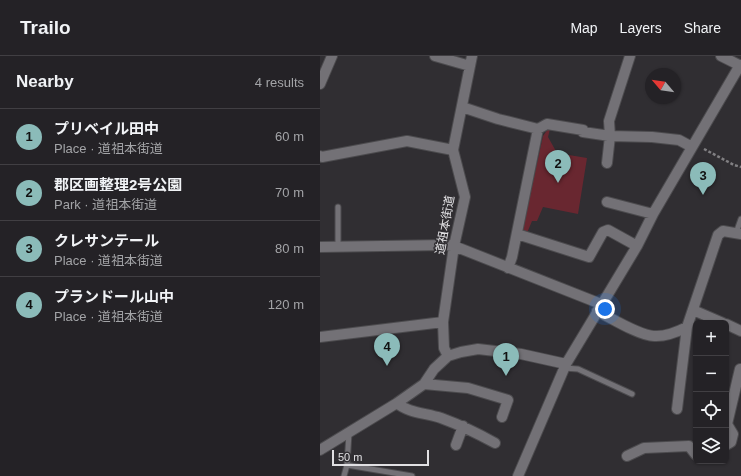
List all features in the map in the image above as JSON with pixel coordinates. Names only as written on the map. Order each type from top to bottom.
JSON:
[{"type":"street","points":[[320,84],[332,56]]},
{"type":"street","points":[[435,56],[471,61]]},
{"type":"street","points":[[607,163],[610,121],[630,56]]},
{"type":"street","points":[[518,476],[565,366],[637,246],[653,214],[740,66],[721,56]]},
{"type":"street","name":"道祖本街道","points":[[448,356],[444,348],[443,322],[454,246],[465,197],[453,150],[471,61]]},
{"type":"street","points":[[462,107],[498,119],[538,129],[547,124],[610,136],[652,137],[679,140],[693,145]]},
{"type":"street","points":[[508,268],[517,234],[538,129]]},
{"type":"street","points":[[320,156],[322,157],[407,141],[453,150]]},
{"type":"street","points":[[607,202],[653,214]]},
{"type":"street","points":[[517,234],[590,257],[603,232],[608,230],[637,246]]},
{"type":"street","points":[[677,409],[687,327],[718,235],[723,231],[739,234]]},
{"type":"street","points":[[320,247],[454,246],[599,308],[642,334],[654,336],[677,332],[687,327]]},
{"type":"street","points":[[693,310],[716,320]]},
{"type":"street","points":[[320,337],[443,322]]},
{"type":"street","points":[[729,326],[741,331]]},
{"type":"street","points":[[320,450],[424,384],[434,369],[448,356],[478,349],[521,354],[565,366]]},
{"type":"street","points":[[729,443],[731,442],[733,434],[727,424],[738,386],[740,369]]},
{"type":"street","points":[[424,384],[468,388],[508,400],[502,417]]},
{"type":"street","points":[[396,403],[402,408],[438,417],[464,426],[495,443]]},
{"type":"street","points":[[456,445],[464,426]]},
{"type":"street","points":[[627,456],[644,448],[689,446],[693,451]]},
{"type":"lane","points":[[338,207],[338,246]]},
{"type":"lane","points":[[739,234],[741,219]]},
{"type":"lane","points":[[565,366],[578,369],[632,394]]},
{"type":"lane","points":[[344,476],[348,465],[349,433]]},
{"type":"lane","points":[[348,465],[412,476]]},
{"type":"path","points":[[693,145],[741,167]]},
{"type":"shaded area","points":[[548,129],[550,129],[548,137],[557,153],[587,158],[578,214],[543,207],[537,221],[532,221],[527,233],[522,231],[543,136]]},
{"type":"place","name":"郡区画整理2号公園","points":[[558,183]]},
{"type":"place","name":"クレサンテール","points":[[703,195]]},
{"type":"place","name":"プランドール山中","points":[[387,366]]},
{"type":"place","name":"プリベイル田中","points":[[506,376]]}]
